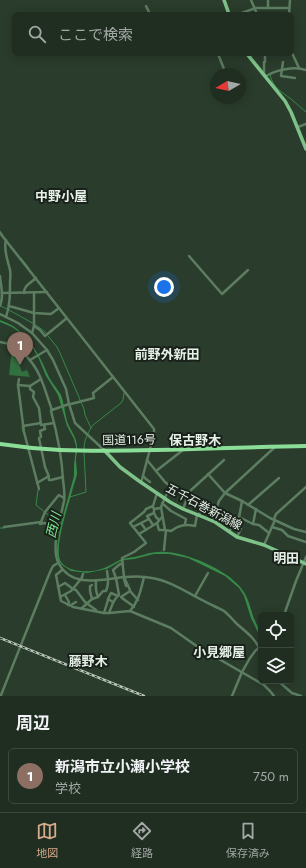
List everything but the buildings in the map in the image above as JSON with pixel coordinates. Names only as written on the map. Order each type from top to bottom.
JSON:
[{"type":"highway","name":"国道116号","points":[[0,444],[60,450],[150,450],[306,446]]},
{"type":"main road","points":[[224,0],[228,12]]},
{"type":"main road","points":[[249,56],[285,101],[298,127],[306,149]]},
{"type":"main road","name":"五千石巻新潟線","points":[[104,450],[120,467],[141,483],[182,509],[212,521],[237,537],[264,545],[305,564]]},
{"type":"street","points":[[251,0],[256,12]]},
{"type":"street","points":[[268,0],[268,8]]},
{"type":"street","points":[[288,12],[290,0]]},
{"type":"street","points":[[146,6],[149,12]]},
{"type":"street","points":[[244,12],[255,8],[289,8]]},
{"type":"street","points":[[219,56],[224,68]]},
{"type":"street","points":[[264,56],[265,75],[281,70],[299,68],[306,70]]},
{"type":"street","points":[[293,56],[299,68]]},
{"type":"street","points":[[283,62],[281,76],[295,78]]},
{"type":"street","points":[[298,127],[306,124]]},
{"type":"street","points":[[0,233],[154,429],[141,483]]},
{"type":"street","points":[[6,240],[5,246],[10,272],[9,306],[6,317]]},
{"type":"street","points":[[189,256],[222,294],[248,270]]},
{"type":"street","points":[[0,276],[2,293],[0,306]]},
{"type":"street","points":[[24,293],[25,286],[36,278]]},
{"type":"street","points":[[32,333],[34,326],[34,292]]},
{"type":"street","points":[[2,293],[47,292]]},
{"type":"street","points":[[9,306],[34,313],[51,314],[59,308]]},
{"type":"street","points":[[0,314],[18,323],[32,333],[47,350],[65,385],[69,404],[76,424],[104,450]]},
{"type":"street","points":[[34,326],[45,336],[67,318]]},
{"type":"street","points":[[0,342],[11,344],[16,347],[23,352],[35,366],[41,378],[52,410],[60,450],[63,477],[64,498],[57,533],[56,549],[58,563],[62,570],[81,580],[144,577],[167,582],[224,611],[252,637],[258,645]]},
{"type":"street","points":[[30,360],[47,350]]},
{"type":"street","points":[[52,410],[61,406],[94,398],[93,393],[113,377]]},
{"type":"street","points":[[18,385],[30,386],[41,378]]},
{"type":"street","points":[[19,379],[18,385],[23,426],[39,489]]},
{"type":"street","points":[[30,386],[30,390],[34,392],[33,398],[39,408],[41,423]]},
{"type":"street","points":[[23,426],[41,423],[41,425],[44,425],[54,423]]},
{"type":"street","points":[[44,425],[45,429],[40,431],[41,437],[39,438],[49,480],[63,477]]},
{"type":"street","points":[[212,521],[219,501],[225,493],[276,447]]},
{"type":"street","points":[[156,471],[184,449]]},
{"type":"street","points":[[147,459],[165,482],[182,495],[187,496],[196,504],[259,525],[269,533]]},
{"type":"street","points":[[182,509],[190,491],[224,460]]},
{"type":"street","points":[[208,474],[225,493],[242,500],[274,520],[306,532]]},
{"type":"street","points":[[143,475],[150,482]]},
{"type":"street","points":[[37,483],[49,476]]},
{"type":"street","points":[[248,505],[279,478]]},
{"type":"street","points":[[164,550],[166,530],[161,508],[170,486]]},
{"type":"street","points":[[264,545],[276,514],[306,487]]},
{"type":"street","points":[[157,493],[153,508],[159,530],[171,532],[175,528],[185,524],[195,526],[202,505]]},
{"type":"street","points":[[40,522],[45,512],[59,495],[64,498]]},
{"type":"street","points":[[237,537],[241,528],[239,518],[242,500]]},
{"type":"street","points":[[162,503],[171,511],[186,519],[185,524]]},
{"type":"street","points":[[126,586],[122,558],[134,552],[146,543],[130,523],[144,512],[146,508],[161,508]]},
{"type":"street","points":[[253,524],[256,510]]},
{"type":"street","points":[[144,512],[153,525]]},
{"type":"street","points":[[147,516],[154,513]]},
{"type":"street","points":[[139,534],[158,522],[162,517]]},
{"type":"street","points":[[133,527],[149,519]]},
{"type":"street","points":[[4,527],[40,522],[40,524],[44,523],[56,526],[57,533]]},
{"type":"street","points":[[141,523],[146,530]]},
{"type":"street","points":[[229,531],[232,527]]},
{"type":"street","points":[[272,527],[282,530],[288,536],[306,542]]},
{"type":"street","points":[[285,612],[305,564],[306,557]]},
{"type":"street","points":[[2,695],[50,572],[53,566],[58,563]]},
{"type":"street","points":[[119,596],[113,570],[123,563]]},
{"type":"street","points":[[62,570],[56,575],[61,601],[69,605],[104,613],[130,611],[171,628],[198,647],[264,685],[274,696]]},
{"type":"street","points":[[106,591],[108,586],[107,571]]},
{"type":"street","points":[[195,596],[208,573]]},
{"type":"street","points":[[60,597],[73,589],[81,580],[83,574]]},
{"type":"street","points":[[124,577],[130,591],[138,600]]},
{"type":"street","points":[[130,611],[138,600],[144,577]]},
{"type":"street","points":[[96,580],[98,596]]},
{"type":"street","points":[[58,587],[65,583],[78,591],[85,602],[96,610],[95,611]]},
{"type":"street","points":[[92,584],[90,586],[90,591],[92,599]]},
{"type":"street","points":[[82,608],[87,602],[96,598],[103,591],[119,596],[134,607]]},
{"type":"street","points":[[110,613],[113,602],[119,596],[130,591]]},
{"type":"street","points":[[104,613],[111,593]]},
{"type":"street","points":[[65,595],[69,605]]},
{"type":"street","points":[[108,599],[113,602]]},
{"type":"street","points":[[69,605],[76,602]]},
{"type":"street","points":[[232,696],[242,672],[253,653],[258,649]]},
{"type":"street","points":[[281,684],[295,695],[301,696]]},
{"type":"shaded area","points":[[0,320],[19,330],[28,340],[36,352],[49,378],[61,395],[67,421],[76,440],[77,474],[60,537],[59,555],[61,562],[71,569],[92,571],[123,559],[158,552],[168,552],[203,562],[225,574],[241,588],[247,598],[258,628],[258,633],[251,618],[244,596],[239,588],[225,576],[188,558],[169,554],[154,554],[125,560],[107,569],[87,573],[71,571],[62,565],[58,560],[57,548],[60,527],[74,476],[76,447],[74,439],[67,426],[58,395],[46,376],[33,348],[26,338],[19,332],[0,322]]},
{"type":"shaded area","points":[[12,348],[21,354],[18,355],[22,372],[27,370],[30,377],[9,375]]},
{"type":"waterway","points":[[270,75],[273,83],[278,89],[306,112]]},
{"type":"waterway","points":[[0,231],[3,235]]},
{"type":"waterway","points":[[21,258],[29,268]]},
{"type":"waterway","points":[[1,306],[35,324],[46,333]]},
{"type":"waterway","points":[[48,336],[60,353],[91,428]]},
{"type":"waterway","points":[[84,449],[89,430],[93,425],[121,403],[124,393]]},
{"type":"waterway","points":[[22,426],[23,432]]},
{"type":"waterway","points":[[70,497],[86,492],[84,452]]},
{"type":"waterway","name":"西川","points":[[38,490],[36,505],[57,522],[56,525]]},
{"type":"railway","points":[[0,638],[144,696]]},
{"type":"place","name":"新潟市立小瀬小学校","points":[[20,365]]},
{"type":"district","name":"中野小屋","points":[[61,196]]},
{"type":"district","name":"前野外新田","points":[[167,354]]},
{"type":"district","name":"保古野木","points":[[195,440]]},
{"type":"district","name":"明田","points":[[286,558]]},
{"type":"district","name":"小見郷屋","points":[[219,652]]},
{"type":"district","name":"藤野木","points":[[88,661]]}]
